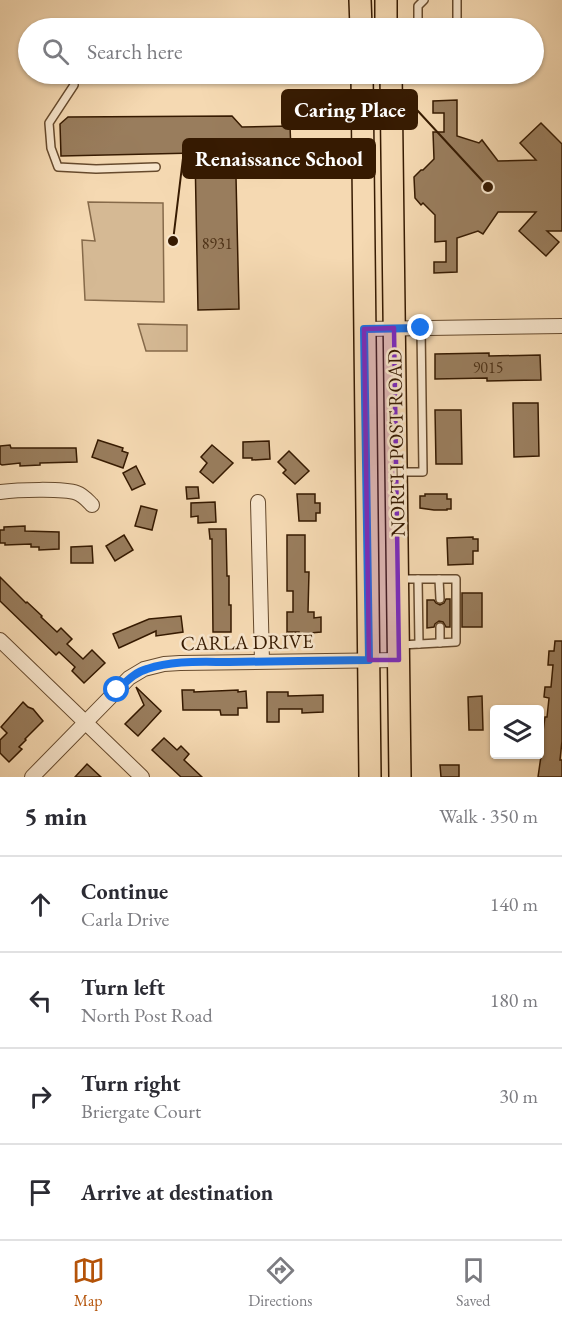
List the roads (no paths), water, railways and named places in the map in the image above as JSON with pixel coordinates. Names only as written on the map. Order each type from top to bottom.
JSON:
[{"type":"main road","points":[[360,0],[361,18]]},
{"type":"main road","points":[[386,0],[386,18]]},
{"type":"main road","name":"NORTH POST ROAD","points":[[362,84],[370,777]]},
{"type":"main road","name":"NORTH POST ROAD","points":[[391,84],[396,472],[408,579],[400,777]]},
{"type":"street","points":[[364,329],[562,326]]},
{"type":"street","points":[[0,492],[68,491],[78,494],[92,505]]},
{"type":"street","points":[[258,502],[262,661]]},
{"type":"street","points":[[0,640],[142,777]]},
{"type":"street","name":"CARLA DRIVE","points":[[32,777],[125,682],[144,669],[180,663],[369,660],[405,650]]},
{"type":"lane","points":[[418,18],[418,6],[424,0]]},
{"type":"lane","points":[[457,0],[457,18]]},
{"type":"lane","points":[[74,85],[49,123],[51,148],[58,167],[96,169],[156,167]]},
{"type":"lane","points":[[396,472],[423,472],[421,328]]},
{"type":"lane","points":[[405,650],[456,642],[456,579],[408,579]]},
{"type":"lane","points":[[439,579],[440,599]]},
{"type":"lane","points":[[440,627],[440,643]]},
{"type":"place","name":"Caring Place","points":[[488,187]]},
{"type":"place","name":"Renaissance School","points":[[173,241]]}]
